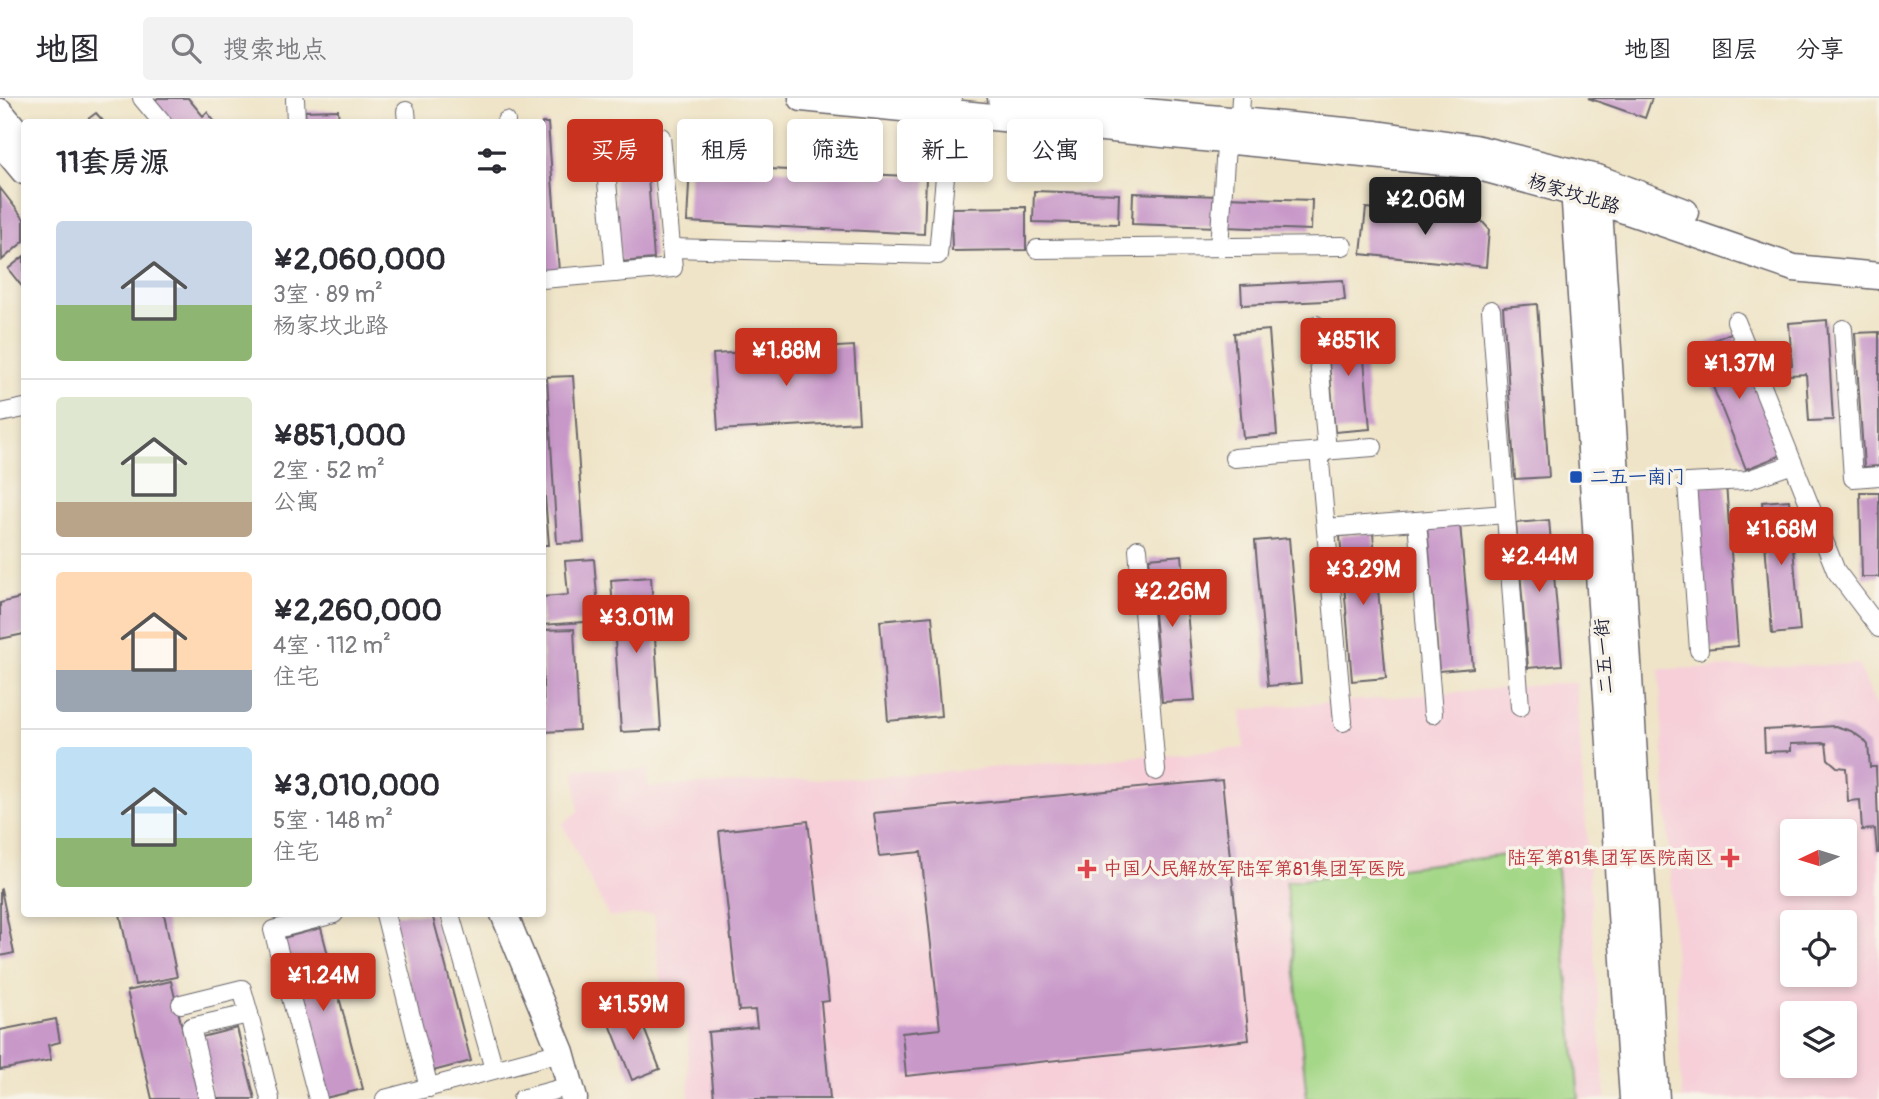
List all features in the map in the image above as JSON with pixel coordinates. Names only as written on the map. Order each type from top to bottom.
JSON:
[{"type":"main road","points":[[12,98],[10,132],[21,163]]},
{"type":"main road","name":"杨家坟北路","points":[[802,98],[1178,116]]},
{"type":"main road","name":"杨家坟北路","points":[[1001,98],[1235,124],[1376,134],[1475,148],[1797,253],[1879,260]]},
{"type":"main road","name":"杨家坟北路","points":[[1586,186],[1794,268],[1879,276]]},
{"type":"main road","name":"二五一街","points":[[1586,186],[1618,698],[1633,1099]]},
{"type":"main road","name":"二五一街","points":[[1618,698],[1656,1099]]},
{"type":"main road","points":[[506,917],[578,1095]]},
{"type":"main road","points":[[523,917],[578,1054],[578,1095]]},
{"type":"street","points":[[142,98],[160,119]]},
{"type":"street","points":[[295,99],[296,119]]},
{"type":"street","points":[[671,248],[939,255],[951,105]]},
{"type":"street","points":[[1219,247],[1235,124]]},
{"type":"street","points":[[546,279],[673,268],[663,149]]},
{"type":"street","points":[[607,182],[615,273]]},
{"type":"street","points":[[1037,249],[1343,246]]},
{"type":"street","points":[[1491,310],[1520,706]]},
{"type":"street","points":[[1736,321],[1836,571],[1879,628]]},
{"type":"street","points":[[1316,325],[1326,528],[1343,722]]},
{"type":"street","points":[[1843,330],[1853,478],[1879,476]]},
{"type":"street","points":[[0,413],[21,409]]},
{"type":"street","points":[[1234,458],[1373,447]]},
{"type":"street","points":[[1699,650],[1687,483],[1747,480],[1793,464]]},
{"type":"street","points":[[1326,528],[1506,514]]},
{"type":"street","points":[[1417,521],[1433,714]]},
{"type":"street","points":[[1138,549],[1156,771]]},
{"type":"street","points":[[318,1099],[273,930],[323,917]]},
{"type":"street","points":[[385,917],[429,1088]]},
{"type":"street","points":[[451,917],[494,1069]]},
{"type":"street","points":[[181,1004],[242,989],[270,1099]]},
{"type":"street","points":[[208,1099],[191,1027],[248,1014]]},
{"type":"street","points":[[385,1099],[561,1052]]},
{"type":"street","points":[[522,1099],[578,1095]]},
{"type":"shaded area","name":"陆军第81集团军医院南区","points":[[1858,664],[1879,712],[1879,1099],[1682,1099],[1659,669]]},
{"type":"shaded area","name":"中国人民解放军陆军第81集团军医院","points":[[1576,682],[1605,1099],[689,1099],[688,1034],[668,1000],[659,972],[654,914],[609,917],[562,824],[578,811],[575,769],[647,770],[648,787],[872,777],[1244,748],[1241,710]]},
{"type":"green space","points":[[1555,849],[1579,1099],[1307,1099],[1286,882]]},
{"type":"building","points":[[158,98],[188,98],[203,116],[207,112],[213,119],[162,119],[150,104]]},
{"type":"building","points":[[1588,98],[1652,98],[1645,118]]},
{"type":"building","points":[[338,110],[339,119],[306,119],[305,111]]},
{"type":"building","points":[[96,113],[101,119],[88,119]]},
{"type":"building","points":[[546,123],[548,123],[559,272],[546,273]]},
{"type":"building","points":[[773,169],[787,170],[787,182],[883,182],[883,175],[897,176],[897,182],[926,182],[924,234],[687,222],[689,182],[773,182]]},
{"type":"building","points":[[614,182],[648,182],[654,259],[620,262]]},
{"type":"building","points":[[0,188],[21,215],[21,244],[2,260]]},
{"type":"building","points":[[1034,191],[1119,194],[1118,224],[1033,222]]},
{"type":"building","points":[[1133,193],[1218,196],[1217,227],[1132,224]]},
{"type":"building","points":[[1226,197],[1312,200],[1311,230],[1225,227]]},
{"type":"building","points":[[1026,207],[1026,250],[952,251],[951,208]]},
{"type":"building","points":[[1366,208],[1480,219],[1489,229],[1486,267],[1361,254]]},
{"type":"building","points":[[21,258],[21,285],[8,269]]},
{"type":"building","points":[[1343,280],[1345,300],[1242,305],[1241,285]]},
{"type":"building","points":[[1537,304],[1549,477],[1515,479],[1503,307]]},
{"type":"building","points":[[1827,320],[1833,420],[1809,421],[1806,374],[1788,375],[1787,366],[1792,365],[1789,323]]},
{"type":"building","points":[[1361,324],[1370,429],[1335,432],[1326,327]]},
{"type":"building","points":[[1269,330],[1277,435],[1243,438],[1234,333]]},
{"type":"building","points":[[1733,332],[1782,455],[1746,469],[1697,347]]},
{"type":"building","points":[[1879,332],[1879,466],[1864,467],[1855,333]]},
{"type":"building","points":[[854,346],[859,422],[718,430],[713,354]]},
{"type":"building","points":[[573,376],[584,542],[557,543],[547,377]]},
{"type":"building","points":[[1726,484],[1738,646],[1704,649],[1692,486]]},
{"type":"building","points":[[1860,492],[1879,492],[1879,577],[1862,577]]},
{"type":"building","points":[[1789,500],[1800,631],[1772,634],[1762,502]]},
{"type":"building","points":[[546,509],[549,545],[546,545]]},
{"type":"building","points":[[1549,520],[1562,665],[1528,668],[1516,523]]},
{"type":"building","points":[[1460,524],[1473,668],[1439,671],[1427,527]]},
{"type":"building","points":[[1373,533],[1386,678],[1352,681],[1340,536]]},
{"type":"building","points":[[1289,538],[1301,683],[1268,686],[1255,541]]},
{"type":"building","points":[[1182,555],[1195,700],[1162,702],[1149,558]]},
{"type":"building","points":[[594,559],[599,621],[546,625],[546,597],[568,595],[565,561]]},
{"type":"building","points":[[651,577],[661,730],[621,732],[611,580]]},
{"type":"building","points":[[21,598],[21,635],[0,639],[0,603]]},
{"type":"building","points":[[932,616],[941,716],[888,721],[880,621]]},
{"type":"building","points":[[574,629],[579,730],[546,732],[546,630]]},
{"type":"building","points":[[1835,726],[1851,731],[1864,740],[1868,745],[1870,767],[1876,767],[1879,853],[1875,829],[1862,830],[1860,800],[1848,801],[1846,768],[1837,767],[1828,759],[1826,743],[1791,744],[1791,751],[1765,752],[1764,730]]},
{"type":"building","points":[[1222,780],[1249,1040],[906,1076],[902,1033],[940,1029],[921,852],[879,856],[874,813]]},
{"type":"building","points":[[808,821],[829,1001],[821,1002],[830,1099],[714,1099],[708,1032],[757,1027],[755,1010],[739,1011],[719,831]]},
{"type":"building","points":[[0,890],[14,953],[0,956]]},
{"type":"building","points":[[121,917],[165,917],[177,977],[135,985]]},
{"type":"building","points":[[393,917],[433,917],[471,1061],[433,1071]]},
{"type":"building","points":[[321,928],[363,1089],[325,1098],[283,938]]},
{"type":"building","points":[[171,981],[199,1099],[152,1099],[127,991]]},
{"type":"building","points":[[634,1003],[660,1069],[632,1080],[606,1014]]},
{"type":"building","points":[[56,1019],[60,1042],[48,1045],[51,1060],[0,1070],[0,1030]]},
{"type":"building","points":[[237,1028],[255,1099],[213,1099],[198,1038]]},
{"type":"place","name":"二五一南门","points":[[1576,477]]},
{"type":"place","name":"陆军第81集团军医院南区","points":[[1730,858]]},
{"type":"place","name":"中国人民解放军陆军第81集团军医院","points":[[1087,869]]}]
